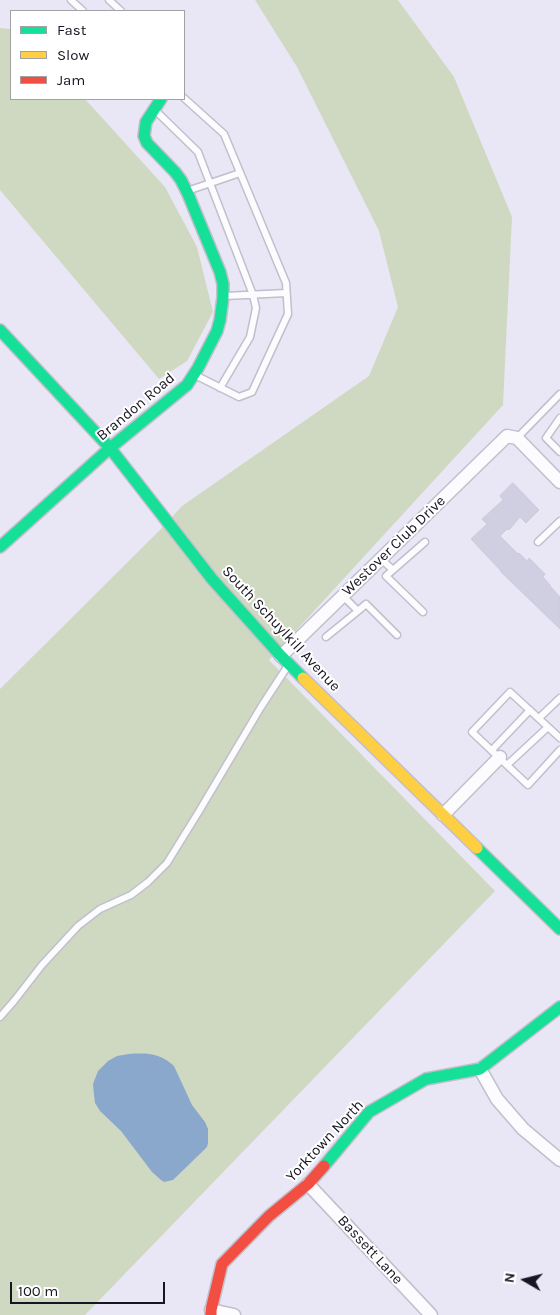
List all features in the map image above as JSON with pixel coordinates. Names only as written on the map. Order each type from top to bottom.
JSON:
[{"type":"street","name":"Brandon Road","points":[[0,547],[110,448],[188,385],[217,331],[223,297],[223,284],[220,272],[187,191],[175,172],[147,143],[144,136],[146,122],[160,100]]},
{"type":"street","name":"South Schuylkill Avenue","points":[[0,330],[110,448],[212,579],[285,660],[560,929]]},
{"type":"street","points":[[512,437],[560,482]]},
{"type":"street","name":"Westover Club Drive","points":[[285,660],[343,596],[512,437]]},
{"type":"street","points":[[444,815],[500,758]]},
{"type":"street","name":"Yorktown North","points":[[211,1312],[222,1264],[269,1216],[308,1184],[369,1112],[426,1079],[480,1069],[560,1007]]},
{"type":"street","points":[[480,1069],[496,1098],[523,1129],[560,1160]]},
{"type":"street","name":"Bassett Lane","points":[[308,1184],[431,1315]]},
{"type":"street","points":[[211,1312],[234,1315]]},
{"type":"lane","points":[[71,0],[82,10]]},
{"type":"lane","points":[[109,0],[120,10]]},
{"type":"lane","points":[[185,99],[224,134],[286,283],[288,314],[252,392],[239,397],[194,374]]},
{"type":"lane","points":[[154,109],[198,152],[253,295],[256,308],[250,336],[220,388]]},
{"type":"lane","points":[[187,191],[240,173]]},
{"type":"lane","points":[[223,297],[286,293]]},
{"type":"lane","points":[[512,437],[560,394]]},
{"type":"lane","points":[[560,418],[546,438],[560,452]]},
{"type":"lane","points":[[538,542],[560,521]]},
{"type":"lane","points":[[423,612],[386,576],[425,542]]},
{"type":"lane","points":[[381,559],[393,570]]},
{"type":"lane","points":[[343,596],[358,611]]},
{"type":"lane","points":[[326,638],[366,604],[397,634]]},
{"type":"lane","points":[[0,1017],[42,965],[78,926],[100,909],[131,895],[148,882],[167,863],[260,707],[285,660]]},
{"type":"lane","points":[[560,738],[510,692],[472,732],[528,785],[560,750]]},
{"type":"lane","points":[[539,718],[560,698]]},
{"type":"lane","points":[[500,758],[530,710]]},
{"type":"lane","points":[[500,758],[548,727]]},
{"type":"green space","points":[[255,0],[398,0],[454,77],[512,217],[503,405],[269,660],[495,891],[85,1315],[0,1315],[0,689],[182,506],[369,376],[398,307],[379,231],[297,67]]},
{"type":"green space","points":[[0,28],[10,29],[10,100],[86,100],[165,187],[197,247],[213,312],[187,361],[159,379],[0,190]]},
{"type":"water","points":[[129,1054],[158,1056],[174,1066],[192,1105],[208,1129],[207,1147],[173,1180],[164,1182],[152,1172],[121,1131],[100,1111],[95,1103],[93,1084],[98,1071],[108,1061],[117,1056]]},
{"type":"building","points":[[513,483],[539,510],[526,523],[520,517],[509,530],[507,529],[500,536],[518,554],[527,561],[529,558],[545,574],[543,577],[560,597],[560,629],[501,572],[471,539],[487,524],[482,519],[503,500],[500,496]]},
{"type":"traffic: fast","points":[[0,547],[110,448],[187,385],[217,331],[223,297],[223,284],[220,272],[181,180],[147,143],[144,136],[146,122],[160,100]]},
{"type":"traffic: fast","points":[[0,330],[110,448],[212,579],[303,678]]},
{"type":"traffic: fast","points":[[477,848],[560,929]]},
{"type":"traffic: fast","points":[[324,1166],[369,1112],[426,1079],[480,1069],[560,1007]]},
{"type":"traffic: slow","points":[[303,678],[477,848]]},
{"type":"traffic: jam","points":[[211,1315],[222,1264],[269,1216],[308,1184],[324,1166]]}]
